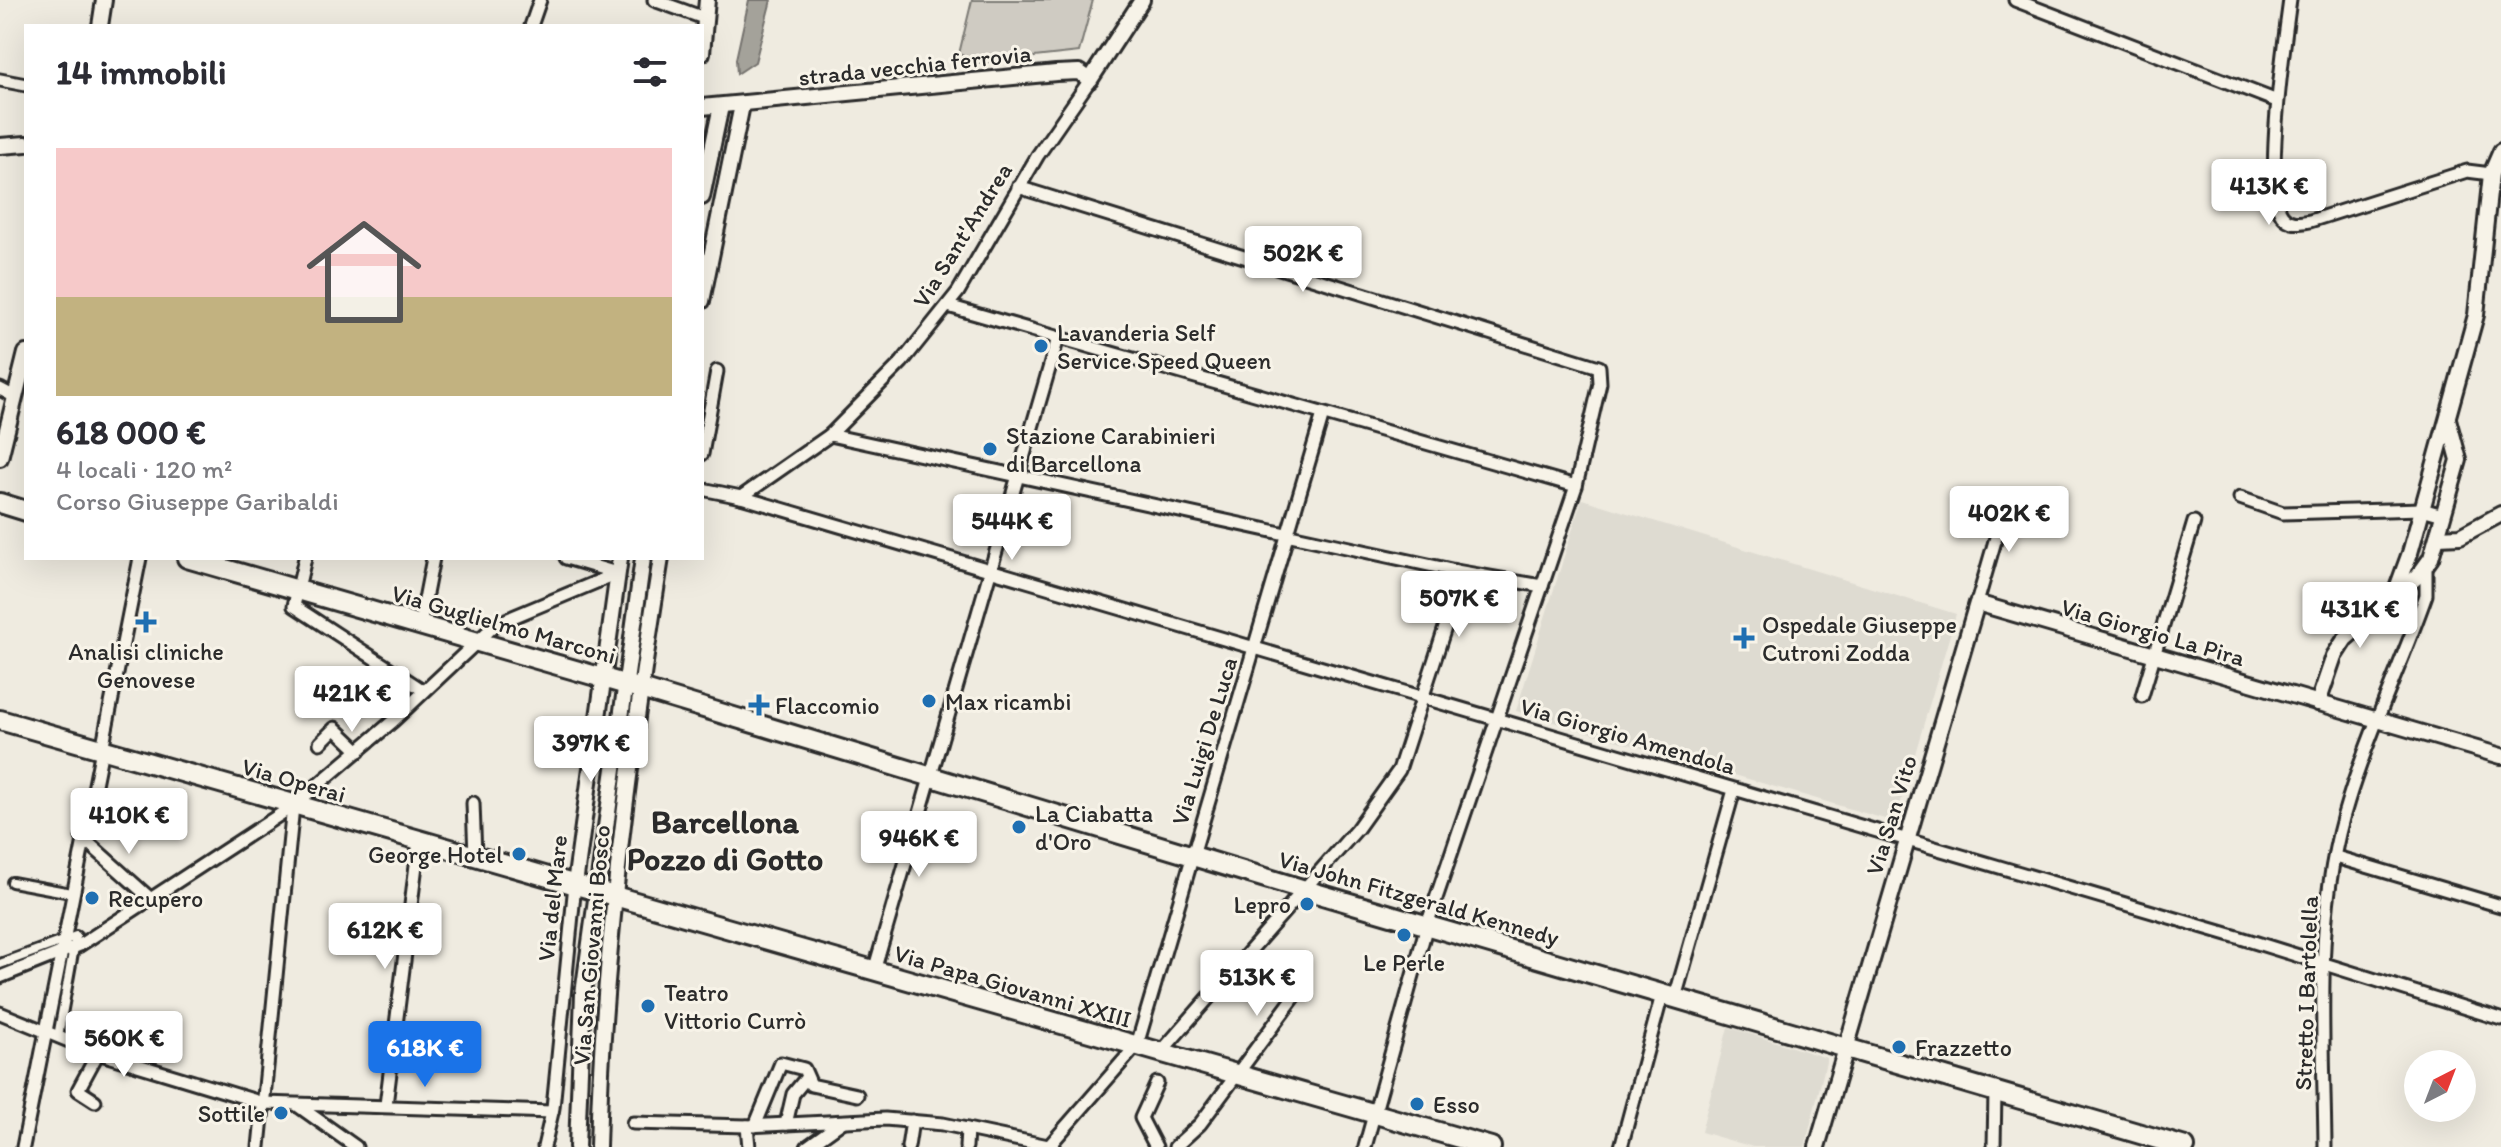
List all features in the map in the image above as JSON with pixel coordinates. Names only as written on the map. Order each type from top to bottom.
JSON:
[{"type":"main road","points":[[0,503],[24,510]]},
{"type":"main road","name":"Via Guglielmo Marconi","points":[[194,560],[632,686]]},
{"type":"main road","name":"Via John Fitzgerald Kennedy","points":[[632,686],[1302,889],[2185,1147]]},
{"type":"main road","name":"Via Operai","points":[[0,720],[595,890]]},
{"type":"main road","name":"Via Papa Giovanni XXIII","points":[[595,890],[1491,1147]]},
{"type":"street","points":[[100,24],[104,0]]},
{"type":"street","points":[[532,24],[540,0]]},
{"type":"street","points":[[654,0],[704,18]]},
{"type":"street","points":[[704,24],[707,0]]},
{"type":"street","points":[[2015,0],[2277,101]]},
{"type":"street","points":[[2290,0],[2277,101],[2275,160],[2279,209],[2285,218],[2295,224],[2467,171],[2491,174]]},
{"type":"street","name":"Via Sant'Andrea","points":[[741,497],[830,435],[902,362],[948,306],[1018,187],[1090,80],[1138,1]]},
{"type":"street","name":"strada vecchia ferrovia","points":[[704,177],[711,107],[1056,73],[1079,72],[1090,80]]},
{"type":"street","points":[[0,80],[24,85]]},
{"type":"street","points":[[705,259],[742,105]]},
{"type":"street","points":[[0,146],[24,144]]},
{"type":"street","points":[[2395,594],[2410,553],[2476,315],[2491,174],[2501,151]]},
{"type":"street","points":[[1018,187],[1599,367],[1600,383],[1576,486],[1499,721],[1427,925],[1365,1147]]},
{"type":"street","points":[[948,306],[1576,486]]},
{"type":"street","points":[[874,971],[1058,338]]},
{"type":"street","points":[[0,458],[24,361]]},
{"type":"street","points":[[704,443],[717,371]]},
{"type":"street","points":[[0,389],[15,397]]},
{"type":"street","name":"Via Luigi De Luca","points":[[1051,1146],[1137,1045],[1323,414]]},
{"type":"street","name":"Stretto I Bartolella","points":[[2325,1147],[2324,964],[2336,857],[2347,802],[2426,595],[2428,563],[2459,460],[2448,418]]},
{"type":"street","points":[[830,435],[1456,571],[1542,586]]},
{"type":"street","points":[[704,489],[741,497]]},
{"type":"street","name":"Via San Vito","points":[[1817,1147],[1843,1048],[2008,496]]},
{"type":"street","name":"Via Giorgio Amendola","points":[[741,497],[2324,964],[2501,1019]]},
{"type":"street","points":[[2240,498],[2283,513],[2422,509],[2443,515]]},
{"type":"street","points":[[2438,537],[2460,536],[2501,514]]},
{"type":"street","points":[[2142,696],[2194,522]]},
{"type":"street","points":[[2318,703],[2334,656],[2345,639],[2428,563],[2410,553]]},
{"type":"street","points":[[23,1147],[99,748],[140,560]]},
{"type":"street","points":[[304,560],[294,606],[424,691]]},
{"type":"street","points":[[420,625],[433,560]]},
{"type":"street","points":[[581,560],[619,565]]},
{"type":"street","name":"Via San Giovanni Bosco","points":[[598,1147],[605,999],[643,560]]},
{"type":"street","name":"Via San Giovanni Bosco","points":[[577,1147],[583,994],[595,890],[632,686],[661,560]]},
{"type":"street","points":[[0,977],[73,948],[152,900],[293,806],[359,751],[496,624],[619,565]]},
{"type":"street","name":"Via del Mare","points":[[544,1147],[552,1112],[575,884],[619,565]]},
{"type":"street","points":[[1161,1052],[1357,829],[1399,770],[1450,612],[1456,571]]},
{"type":"street","name":"Via Giorgio La Pira","points":[[1977,603],[2501,756]]},
{"type":"street","points":[[320,743],[335,728],[359,751]]},
{"type":"street","points":[[1621,1147],[1734,790]]},
{"type":"street","points":[[473,803],[475,856]]},
{"type":"street","points":[[259,1147],[293,806]]},
{"type":"street","points":[[82,837],[152,900]]},
{"type":"street","points":[[386,1105],[419,841]]},
{"type":"street","points":[[2336,857],[2501,906]]},
{"type":"street","points":[[12,882],[71,893]]},
{"type":"street","points":[[0,964],[76,936],[60,1037],[0,1011]]},
{"type":"street","points":[[1175,1147],[1200,1124],[1304,984]]},
{"type":"street","points":[[44,1030],[98,1053],[263,1103],[552,1112]]},
{"type":"street","points":[[95,1101],[78,1090],[98,1053]]},
{"type":"street","points":[[749,1147],[751,1126],[781,1063],[804,1069],[811,1085],[857,1095]]},
{"type":"street","points":[[786,1124],[793,1094],[807,1077]]},
{"type":"street","points":[[1156,1147],[1141,1118],[1157,1083]]},
{"type":"street","points":[[1994,1147],[1995,1092]]},
{"type":"street","points":[[296,1105],[356,1147]]},
{"type":"street","points":[[633,1123],[751,1126],[912,1121],[1051,1146]]},
{"type":"street","points":[[908,1147],[912,1121]]},
{"type":"street","points":[[807,1147],[842,1122]]},
{"type":"street","points":[[966,1147],[967,1129]]},
{"type":"shaded area","points":[[749,0],[771,0],[755,62],[737,74],[736,59]]},
{"type":"shaded area","points":[[972,0],[1093,0],[1079,52],[981,63],[959,54]]},
{"type":"shaded area","name":"Ospedale Giuseppe Cutroni Zodda","points":[[1582,499],[1956,614],[1895,822],[1516,711]]},
{"type":"shaded area","points":[[1728,1027],[1827,1058],[1805,1147],[1753,1147],[1701,1132]]},
{"type":"place","name":"Lavanderia Self Service Speed Queen","points":[[1041,346]]},
{"type":"place","name":"Stazione Carabinieri di Barcellona","points":[[990,449]]},
{"type":"place","name":"Analisi cliniche Genovese","points":[[146,622]]},
{"type":"place","name":"Ospedale Giuseppe Cutroni Zodda","points":[[1744,638]]},
{"type":"place","name":"Max ricambi","points":[[929,701]]},
{"type":"place","name":"Flaccomio","points":[[759,705]]},
{"type":"place","name":"La Ciabatta d'Oro","points":[[1019,827]]},
{"type":"place","name":"George Hotel","points":[[519,854]]},
{"type":"place","name":"Recupero","points":[[92,898]]},
{"type":"place","name":"Lepro","points":[[1307,904]]},
{"type":"place","name":"Le Perle","points":[[1404,935]]},
{"type":"place","name":"Teatro Vittorio Currò","points":[[648,1006]]},
{"type":"place","name":"Frazzetto","points":[[1899,1047]]},
{"type":"place","name":"Esso","points":[[1417,1104]]},
{"type":"place","name":"Sottile","points":[[281,1113]]},
{"type":"district","name":"Barcellona Pozzo di Gotto","points":[[725,840]]}]
